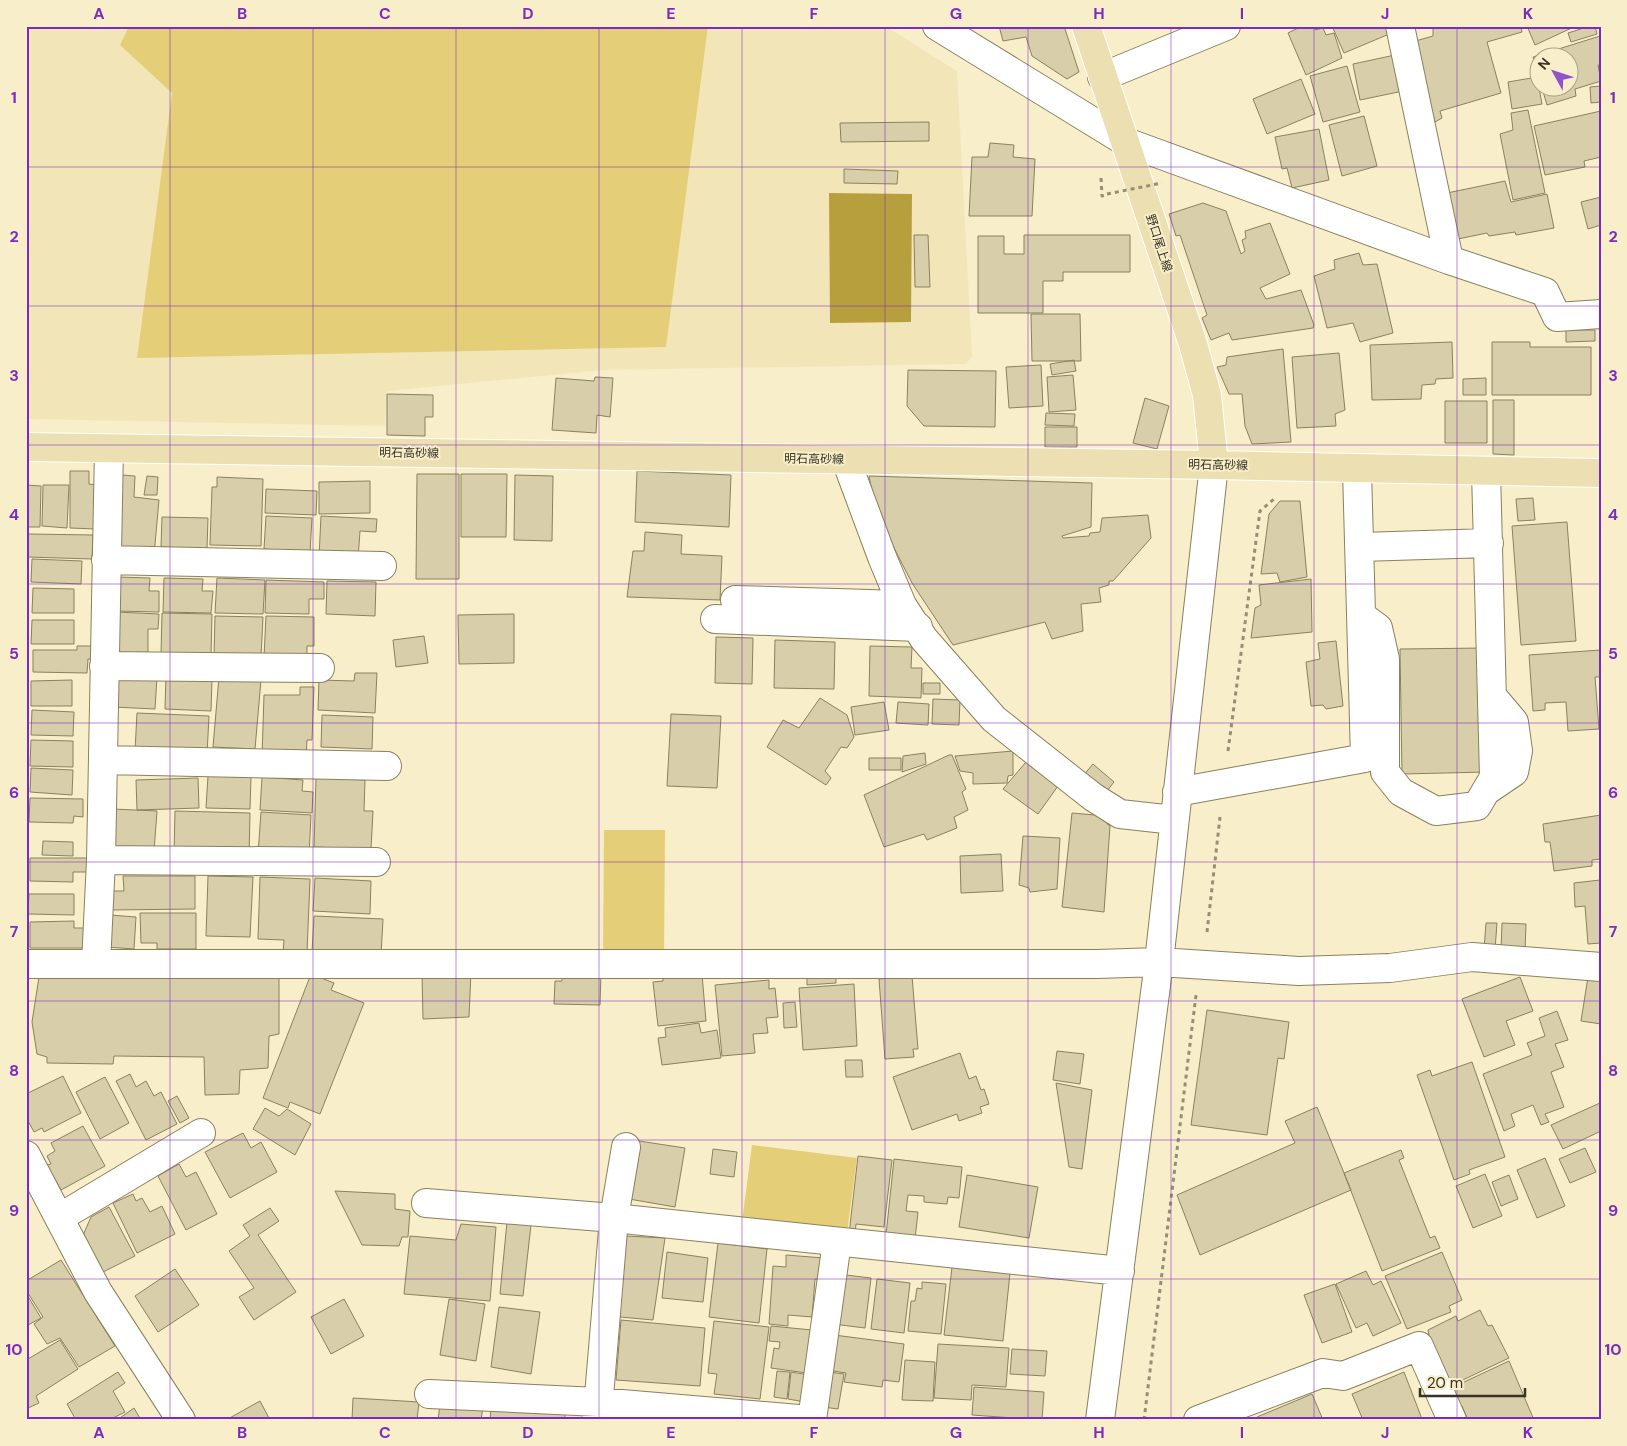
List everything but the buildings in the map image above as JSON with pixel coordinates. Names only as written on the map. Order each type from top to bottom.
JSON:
[{"type":"main road","name":"野口尾上線","points":[[1086,26],[1193,344],[1207,395],[1214,465]]},
{"type":"main road","name":"明石高砂線","points":[[26,447],[1214,465],[1357,470],[1601,473]]},
{"type":"street","points":[[937,26],[1126,142],[1448,260],[1544,292],[1557,317],[1601,314]]},
{"type":"street","points":[[1102,77],[1226,26]]},
{"type":"street","points":[[1400,26],[1448,260]]},
{"type":"street","points":[[96,964],[101,860],[108,449]]},
{"type":"street","points":[[846,460],[902,605],[924,639],[994,719],[1093,797],[1120,814],[1174,820]]},
{"type":"street","points":[[1100,1420],[1159,962],[1214,465]]},
{"type":"street","points":[[1177,792],[1365,758],[1361,547],[1357,470]]},
{"type":"street","points":[[1362,616],[1378,628],[1385,659],[1386,772],[1401,792],[1436,811],[1477,806],[1494,777],[1486,471]]},
{"type":"street","points":[[1361,547],[1489,543]]},
{"type":"street","points":[[106,560],[382,566]]},
{"type":"street","points":[[735,600],[902,605]]},
{"type":"street","points":[[715,619],[918,628]]},
{"type":"street","points":[[104,666],[320,668]]},
{"type":"street","points":[[102,760],[387,766]]},
{"type":"street","points":[[101,860],[376,862]]},
{"type":"street","points":[[26,964],[1098,964],[1159,962],[1299,971],[1390,968],[1472,957],[1601,968]]},
{"type":"street","points":[[59,1218],[201,1133]]},
{"type":"street","points":[[598,1411],[614,1218],[626,1147]]},
{"type":"street","points":[[26,1155],[36,1198],[59,1218],[98,1292],[181,1420]]},
{"type":"street","points":[[426,1202],[614,1218],[1120,1271]]},
{"type":"street","points":[[429,1394],[598,1411],[811,1420],[836,1242]]},
{"type":"street","points":[[1198,1420],[1226,1416],[1322,1373],[1343,1376],[1419,1346],[1452,1420]]},
{"type":"path","points":[[1101,171],[1102,196],[1162,183]]},
{"type":"path","points":[[1144,1420],[1194,1014],[1202,965],[1260,511],[1279,496]]},
{"type":"shaded area","points":[[26,26],[885,26],[957,71],[972,357],[966,364],[604,370],[387,391],[385,426],[28,419]]},
{"type":"shaded area","points":[[129,26],[708,26],[666,347],[137,358],[172,93],[120,45]]},
{"type":"shaded area","points":[[829,193],[912,194],[911,322],[830,323]]},
{"type":"shaded area","points":[[604,830],[665,830],[664,958],[603,957]]},
{"type":"shaded area","points":[[752,1145],[857,1158],[847,1233],[742,1222]]}]
